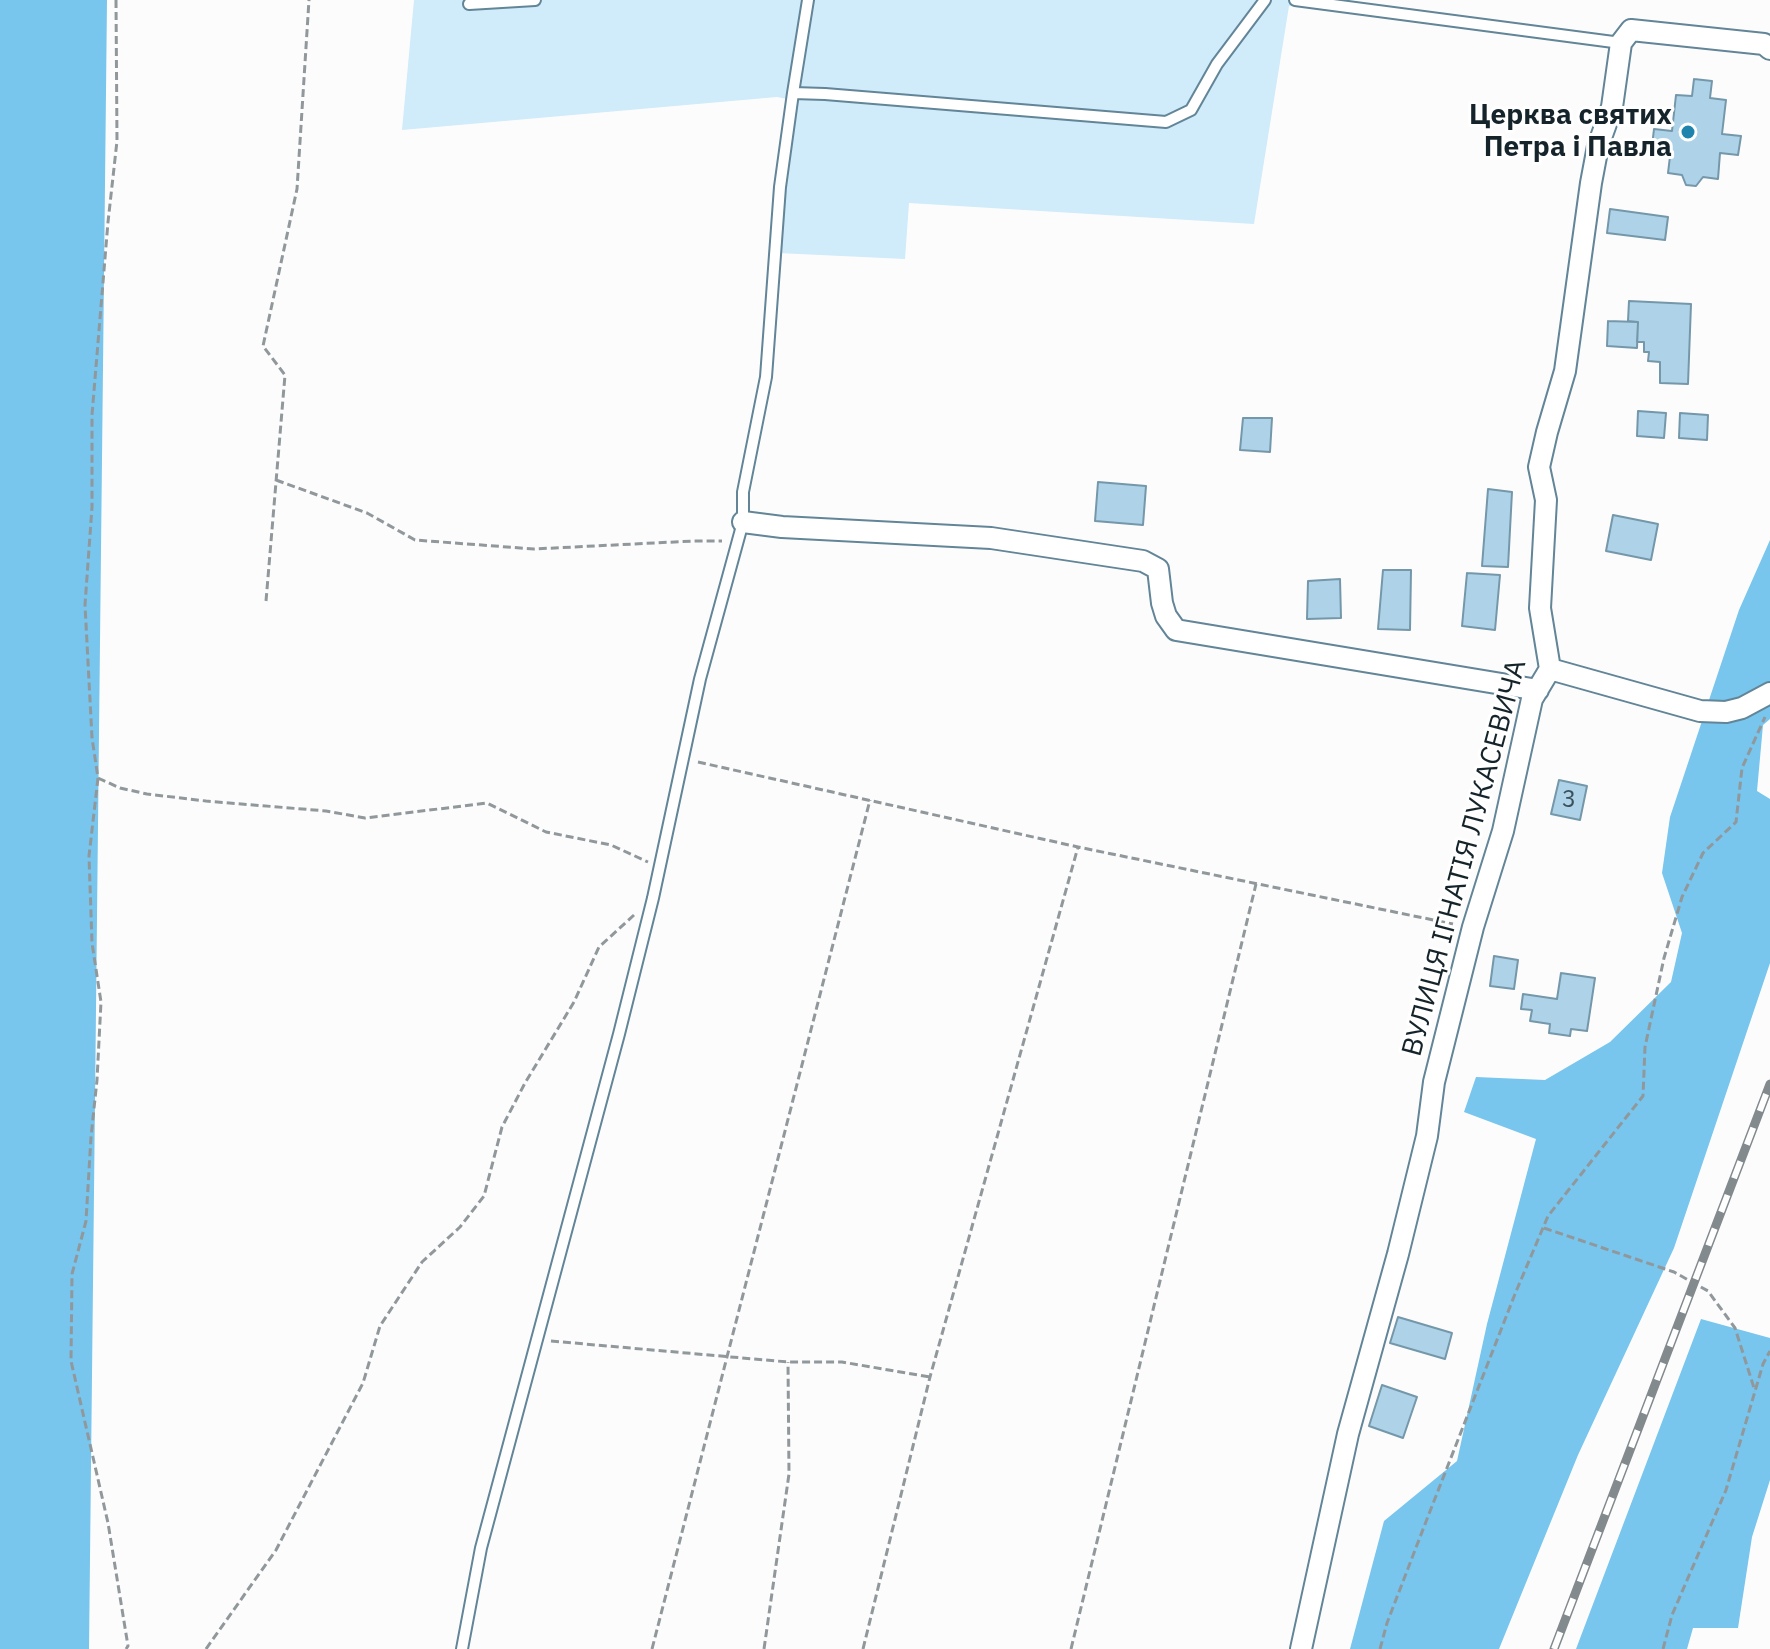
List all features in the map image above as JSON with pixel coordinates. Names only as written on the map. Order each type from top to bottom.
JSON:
[{"type":"street","points":[[1621,43],[1631,30],[1764,44],[1770,49]]},
{"type":"street","name":"ВУЛИЦЯ ІГНАТІЯ ЛУКАСЕВИЧА","points":[[1301,1649],[1348,1434],[1398,1254],[1427,1136],[1434,1082],[1473,927],[1503,831],[1532,699],[1550,669],[1540,608],[1546,500],[1539,467],[1565,371],[1591,183],[1598,146],[1612,107],[1621,43]]},
{"type":"street","points":[[740,532],[782,527],[991,538],[1143,561],[1158,569],[1162,603],[1166,616],[1176,630],[1538,690]]},
{"type":"street","points":[[1550,669],[1700,711],[1726,712],[1742,708],[1770,693]]},
{"type":"lane","points":[[469,4],[535,0]]},
{"type":"lane","points":[[462,1649],[481,1548],[619,1034],[653,898],[700,679],[740,532],[743,492],[766,377],[780,187],[808,0]]},
{"type":"lane","points":[[793,93],[1166,122],[1191,110],[1217,64],[1265,0]]},
{"type":"lane","points":[[1295,0],[1621,43]]},
{"type":"path","points":[[116,0],[117,141],[92,415],[92,507],[85,605],[92,738],[98,778],[89,856],[92,943],[101,1002],[86,1221],[72,1274],[71,1361],[108,1523],[128,1646],[126,1649]]},
{"type":"path","points":[[266,601],[285,375],[263,346],[297,189],[309,0]]},
{"type":"path","points":[[276,480],[367,513],[415,540],[534,549],[694,541],[740,532]]},
{"type":"path","points":[[1380,1649],[1387,1623],[1548,1216],[1643,1096],[1645,1047],[1664,958],[1682,897],[1703,853],[1736,822],[1742,768],[1770,707]]},
{"type":"path","points":[[683,758],[1078,847],[1473,927]]},
{"type":"path","points":[[98,778],[120,788],[147,794],[326,811],[365,818],[487,803],[546,832],[611,845],[659,867]]},
{"type":"path","points":[[652,1649],[870,800]]},
{"type":"path","points":[[863,1649],[930,1377],[1078,847]]},
{"type":"path","points":[[1071,1649],[1256,884]]},
{"type":"path","points":[[206,1649],[276,1550],[363,1383],[380,1326],[422,1262],[460,1227],[484,1196],[502,1127],[574,1002],[599,947],[653,898]]},
{"type":"path","points":[[1543,1228],[1674,1272],[1708,1291],[1735,1328],[1755,1391]]},
{"type":"path","points":[[536,1340],[788,1362],[842,1362],[930,1377]]},
{"type":"path","points":[[1663,1649],[1672,1615],[1726,1490],[1763,1364],[1770,1351]]},
{"type":"path","points":[[764,1649],[789,1474],[788,1362]]},
{"type":"shaded area","points":[[0,0],[107,0],[89,1649],[0,1649]]},
{"type":"shaded area","points":[[414,0],[1328,0],[1326,8],[1289,6],[1254,224],[909,203],[905,259],[778,253],[798,101],[777,97],[402,130]]},
{"type":"shaded area","points":[[1770,540],[1770,719],[1763,725],[1757,791],[1770,799],[1770,963],[1674,1248],[1578,1455],[1499,1649],[1350,1649],[1384,1521],[1457,1461],[1487,1324],[1536,1139],[1464,1112],[1476,1077],[1545,1080],[1610,1042],[1671,982],[1682,933],[1662,873],[1670,817],[1739,610]]},
{"type":"shaded area","points":[[1701,1319],[1770,1338],[1770,1480],[1752,1537],[1738,1628],[1693,1628],[1687,1649],[1576,1649]]},
{"type":"building","name":"Церква святих Петра і Павла","points":[[1694,79],[1712,81],[1710,98],[1726,100],[1722,134],[1741,136],[1738,155],[1720,153],[1718,179],[1703,177],[1696,186],[1686,185],[1682,175],[1668,173],[1671,148],[1652,146],[1654,129],[1672,131],[1676,95],[1692,96]]},
{"type":"building","points":[[1610,209],[1668,217],[1665,240],[1607,233]]},
{"type":"building","points":[[1629,301],[1691,304],[1688,384],[1660,383],[1660,362],[1648,361],[1649,352],[1644,352],[1644,342],[1637,342],[1638,322],[1628,321]]},
{"type":"building","points":[[1608,321],[1638,322],[1637,348],[1607,346]]},
{"type":"building","points":[[1638,411],[1666,413],[1664,438],[1637,436]]},
{"type":"building","points":[[1680,413],[1708,415],[1707,440],[1679,438]]},
{"type":"building","points":[[1243,418],[1272,418],[1270,452],[1240,450]]},
{"type":"building","points":[[1098,482],[1146,486],[1143,525],[1095,521]]},
{"type":"building","points":[[1488,489],[1512,492],[1508,567],[1482,566]]},
{"type":"building","points":[[1613,515],[1658,524],[1651,560],[1606,551]]},
{"type":"building","points":[[1383,570],[1411,570],[1410,630],[1378,629]]},
{"type":"building","points":[[1467,573],[1500,575],[1495,630],[1462,626]]},
{"type":"building","points":[[1340,579],[1341,618],[1307,619],[1308,581]]},
{"type":"building","points":[[1559,780],[1587,786],[1580,820],[1551,814]]},
{"type":"building","points":[[1494,956],[1518,960],[1514,989],[1490,986]]},
{"type":"building","points":[[1561,973],[1595,978],[1587,1031],[1571,1029],[1570,1036],[1549,1033],[1550,1024],[1530,1021],[1532,1010],[1521,1009],[1523,994],[1557,999]]},
{"type":"building","points":[[1398,1317],[1452,1333],[1445,1359],[1390,1343]]},
{"type":"building","points":[[1382,1385],[1417,1397],[1403,1438],[1369,1426]]},
{"type":"railway","points":[[1554,1649],[1770,1084]]},
{"type":"place","name":"Церква святих Петра і Павла","points":[[1688,132]]}]
